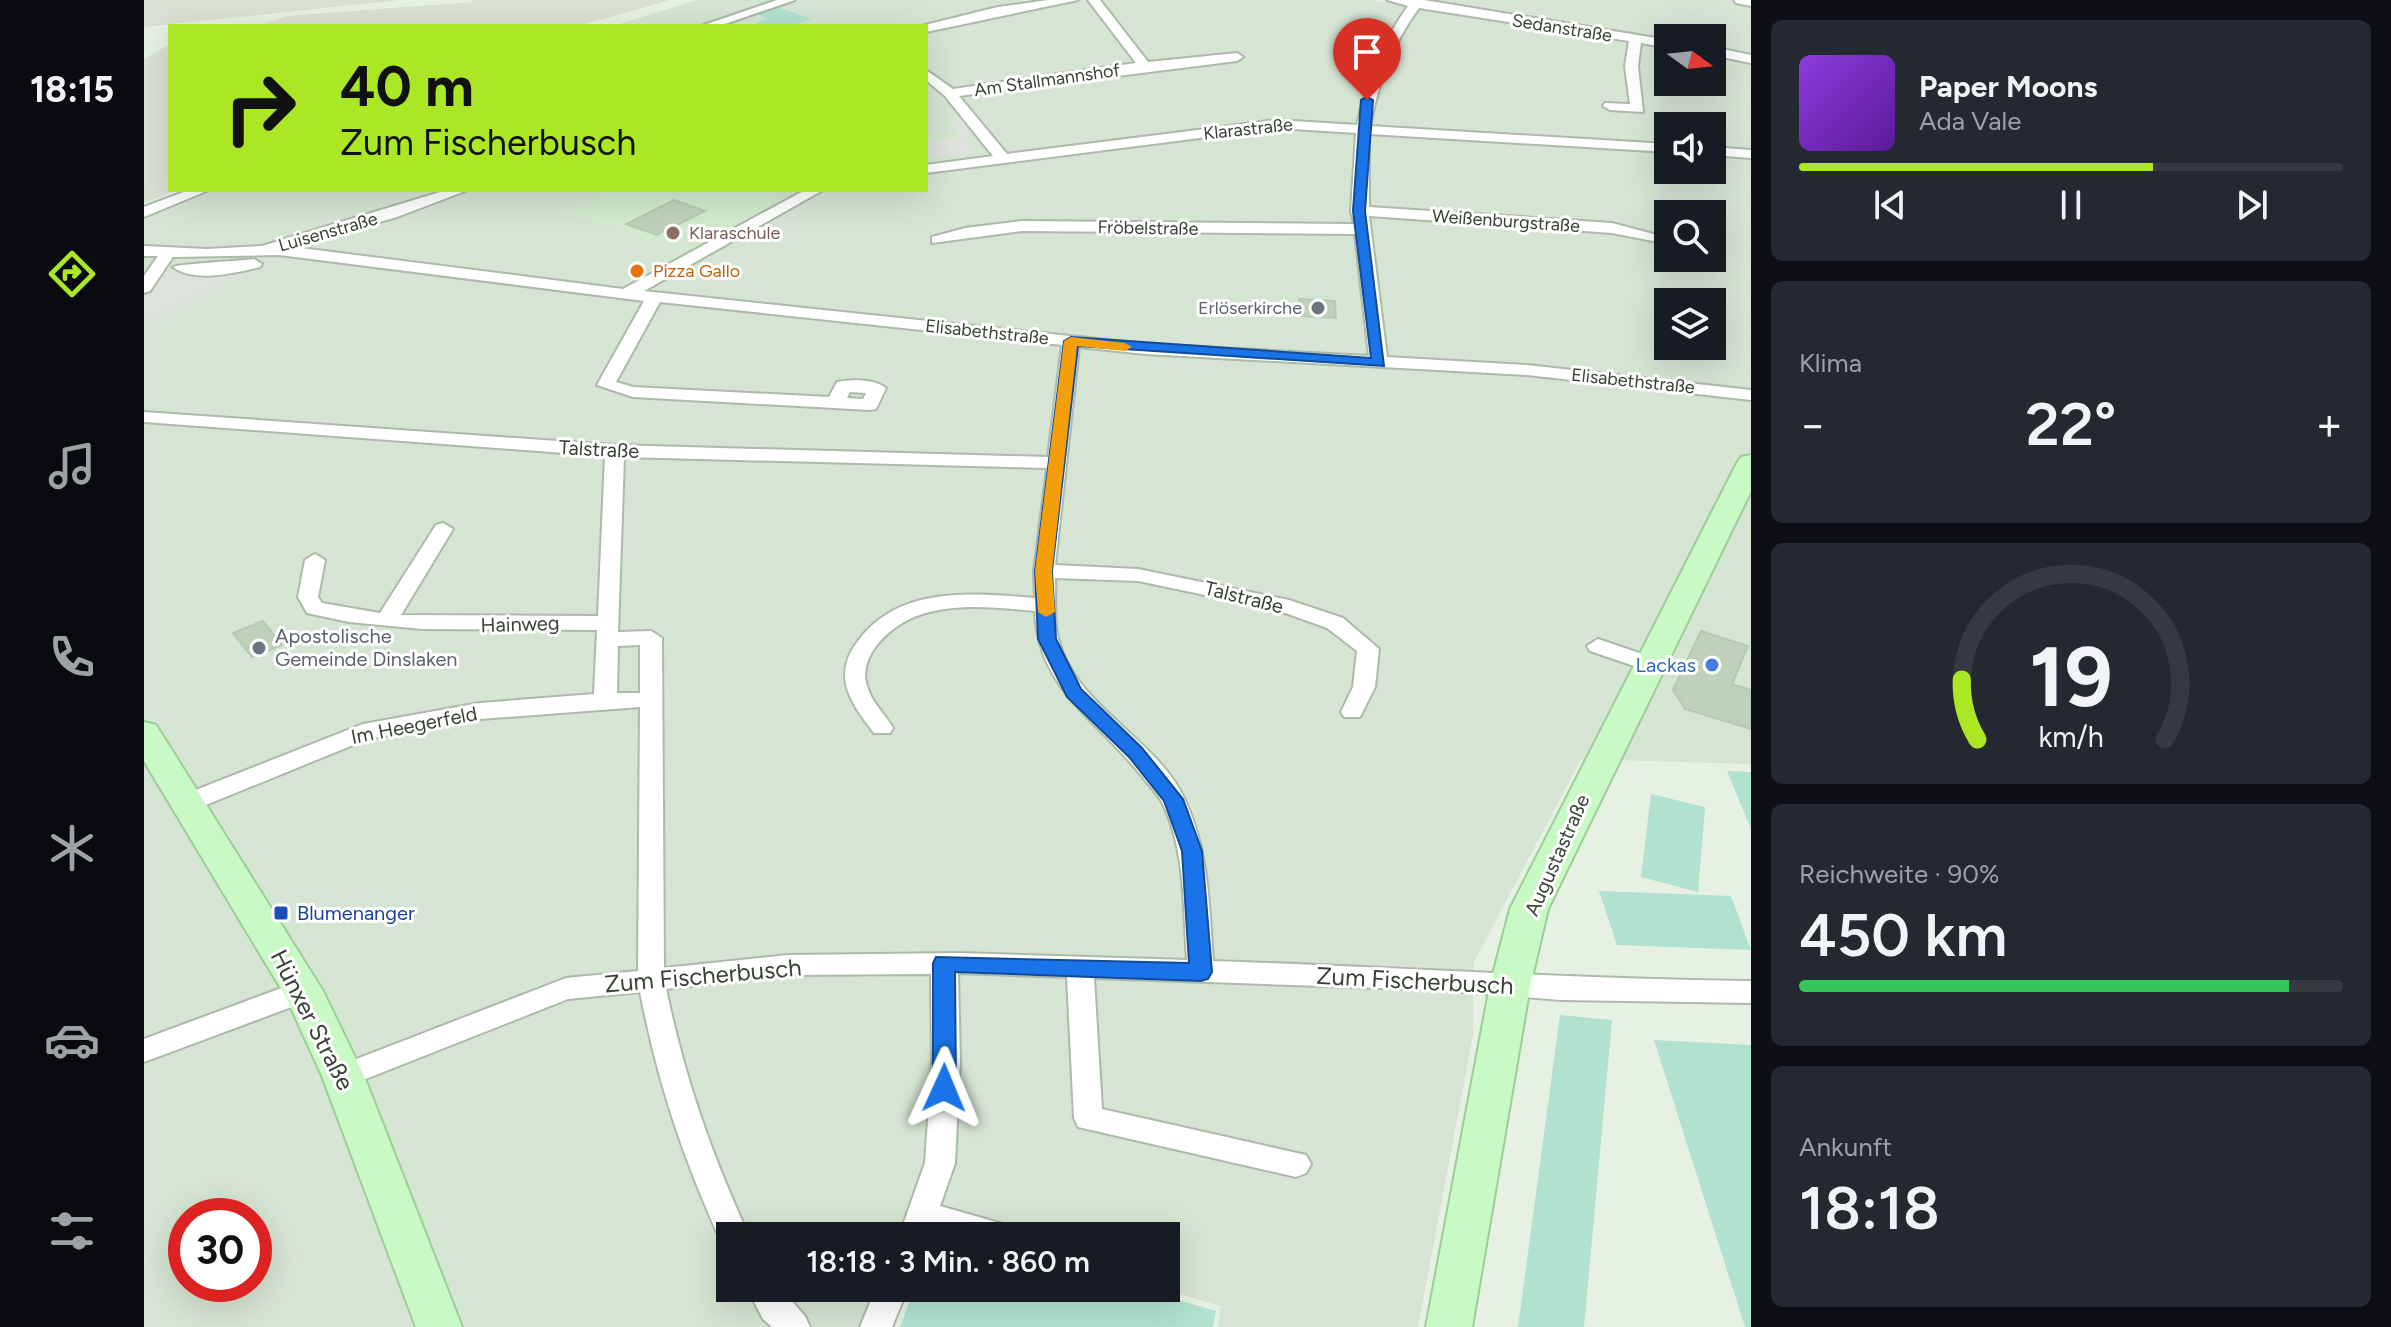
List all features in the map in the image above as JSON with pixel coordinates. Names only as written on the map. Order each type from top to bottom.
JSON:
[{"type":"main road","name":"Augustastraße","points":[[1449,1327],[1510,986],[1529,909],[1751,463]]},
{"type":"main road","name":"Hünxer Straße","points":[[144,733],[303,991],[343,1076],[439,1327]]},
{"type":"street","points":[[713,24],[789,0]]},
{"type":"street","points":[[928,28],[1032,2],[1072,0]]},
{"type":"street","name":"Am Stallmannshof","points":[[1094,0],[1145,66]]},
{"type":"street","name":"Sedanstraße","points":[[1393,0],[1654,42]]},
{"type":"street","points":[[1740,0],[1751,2]]},
{"type":"street","points":[[1379,363],[1359,211],[1364,127],[1368,89],[1376,67],[1416,2]]},
{"type":"street","name":"Sedanstraße","points":[[1610,106],[1638,109],[1630,79],[1629,57],[1636,39]]},
{"type":"street","points":[[1726,54],[1751,59]]},
{"type":"street","name":"Am Stallmannshof","points":[[950,93],[1145,66],[1237,57]]},
{"type":"street","points":[[928,76],[950,93],[1003,159]]},
{"type":"street","name":"Klarastraße","points":[[928,169],[1277,124],[1654,147]]},
{"type":"street","points":[[1726,152],[1751,154]]},
{"type":"street","points":[[144,212],[197,192]]},
{"type":"street","name":"Luisenstraße","points":[[144,251],[156,261],[214,270],[259,263],[455,192]]},
{"type":"street","points":[[626,294],[812,192]]},
{"type":"street","name":"Weißenburgstraße","points":[[1359,211],[1612,228],[1653,236]]},
{"type":"street","name":"Luisenstraße","points":[[263,251],[392,214]]},
{"type":"street","name":"Fröbelstraße","points":[[937,240],[968,230],[1037,225],[1166,229],[1362,229]]},
{"type":"street","name":"Luisenstraße","points":[[156,261],[263,251],[290,253]]},
{"type":"street","name":"Elisabethstraße","points":[[290,253],[654,298],[1071,341],[1563,373],[1751,395]]},
{"type":"street","points":[[144,288],[156,261]]},
{"type":"street","points":[[654,298],[606,385],[633,392],[836,403]]},
{"type":"street","points":[[1071,341],[1044,571],[1047,639],[1074,693],[1135,752],[1173,799],[1192,851],[1201,972]]},
{"type":"street","name":"Talstraße","points":[[144,417],[615,451],[1055,463]]},
{"type":"street","points":[[605,700],[615,451]]},
{"type":"street","points":[[388,618],[443,529]]},
{"type":"street","name":"Hainweg","points":[[315,560],[308,597],[314,608],[338,614],[480,626],[537,621],[606,631]]},
{"type":"street","name":"Talstraße","points":[[1044,571],[1138,575],[1195,584],[1335,623],[1368,649],[1364,687],[1352,712]]},
{"type":"street","points":[[882,728],[861,699],[854,674],[866,645],[889,620],[930,603],[980,600],[1046,605]]},
{"type":"street","points":[[606,631],[651,638],[651,979],[675,1086],[702,1167],[728,1222]]},
{"type":"street","points":[[1598,646],[1649,664]]},
{"type":"street","name":"Im Heegerfeld","points":[[187,803],[363,732],[480,711],[605,700],[651,700]]},
{"type":"street","points":[[919,1222],[940,1163],[946,1062],[944,963]]},
{"type":"street","name":"Zum Fischerbusch","points":[[343,1076],[566,989],[788,965],[944,963],[1438,979],[1510,986],[1751,992]]},
{"type":"street","points":[[1080,968],[1088,1118],[1296,1164]]},
{"type":"street","points":[[144,1051],[303,991]]},
{"type":"street","points":[[771,1302],[794,1327]]},
{"type":"street","points":[[876,1327],[886,1302]]},
{"type":"shaded area","points":[[144,0],[400,0],[168,24],[144,27]]},
{"type":"shaded area","points":[[470,0],[670,0],[585,24],[262,24],[287,16],[473,2]]},
{"type":"shaded area","points":[[696,0],[1021,0],[1034,7],[1082,0],[1373,0],[1654,48],[1654,96],[1726,96],[1726,59],[1751,63],[1751,764],[1581,759],[1474,962],[1473,1035],[1418,1327],[1218,1327],[1221,1306],[1180,1294],[1180,1222],[716,1222],[716,1302],[897,1302],[887,1327],[144,1327],[144,251],[155,247],[144,244],[144,216],[206,192],[928,192],[928,24],[619,24]]},
{"type":"shaded area","points":[[1419,0],[1751,0],[1751,55],[1726,51],[1726,24],[1654,24],[1654,38]]},
{"type":"shaded area","points":[[777,7],[812,19],[797,24],[754,24],[767,19],[757,14]]},
{"type":"shaded area","points":[[168,45],[168,192],[173,192],[144,203],[144,59]]},
{"type":"shaded area","points":[[959,115],[976,135],[963,137],[974,153],[928,159],[928,143],[962,138],[945,116]]},
{"type":"shaded area","name":"Klaraschule","points":[[605,192],[770,192],[789,198],[685,253],[560,212]]},
{"type":"shaded area","points":[[144,269],[208,276],[244,275],[144,320]]},
{"type":"shaded area","points":[[1727,771],[1751,772],[1751,829]]},
{"type":"shaded area","points":[[1651,794],[1705,807],[1698,892],[1641,877]]},
{"type":"shaded area","points":[[1599,891],[1731,896],[1751,950],[1617,945]]},
{"type":"shaded area","points":[[1560,1015],[1612,1020],[1584,1327],[1518,1327]]},
{"type":"shaded area","points":[[1654,1040],[1751,1045],[1751,1327],[1745,1327]]},
{"type":"shaded area","points":[[1180,1301],[1216,1311],[1213,1327],[900,1327],[910,1302]]},
{"type":"building","name":"Klaraschule","points":[[674,200],[705,211],[657,235],[626,224]]},
{"type":"building","name":"Erlöserkirche","points":[[1299,299],[1335,301],[1336,318],[1301,316]]},
{"type":"building","name":"Apostolische Gemeinde Dinslaken","points":[[263,621],[282,645],[252,657],[233,633]]},
{"type":"building","name":"Lackas","points":[[1701,631],[1748,646],[1732,684],[1751,690],[1751,729],[1685,709],[1673,690]]},
{"type":"slow traffic","points":[[1046,612],[1044,571],[1071,341],[1125,347]]},
{"type":"place","name":"Klaraschule","points":[[673,233]]},
{"type":"place","name":"Pizza Gallo","points":[[637,271]]},
{"type":"place","name":"Erlöserkirche","points":[[1318,308]]},
{"type":"place","name":"Apostolische Gemeinde Dinslaken","points":[[259,648]]},
{"type":"place","name":"Lackas","points":[[1712,665]]},
{"type":"place","name":"Blumenanger","points":[[281,913]]},
{"type":"route","points":[[944,1088],[944,963],[1201,972],[1192,851],[1173,799],[1135,752],[1074,693],[1047,639],[1044,571],[1071,341],[1145,349],[1379,363],[1359,211],[1367,100]]}]
